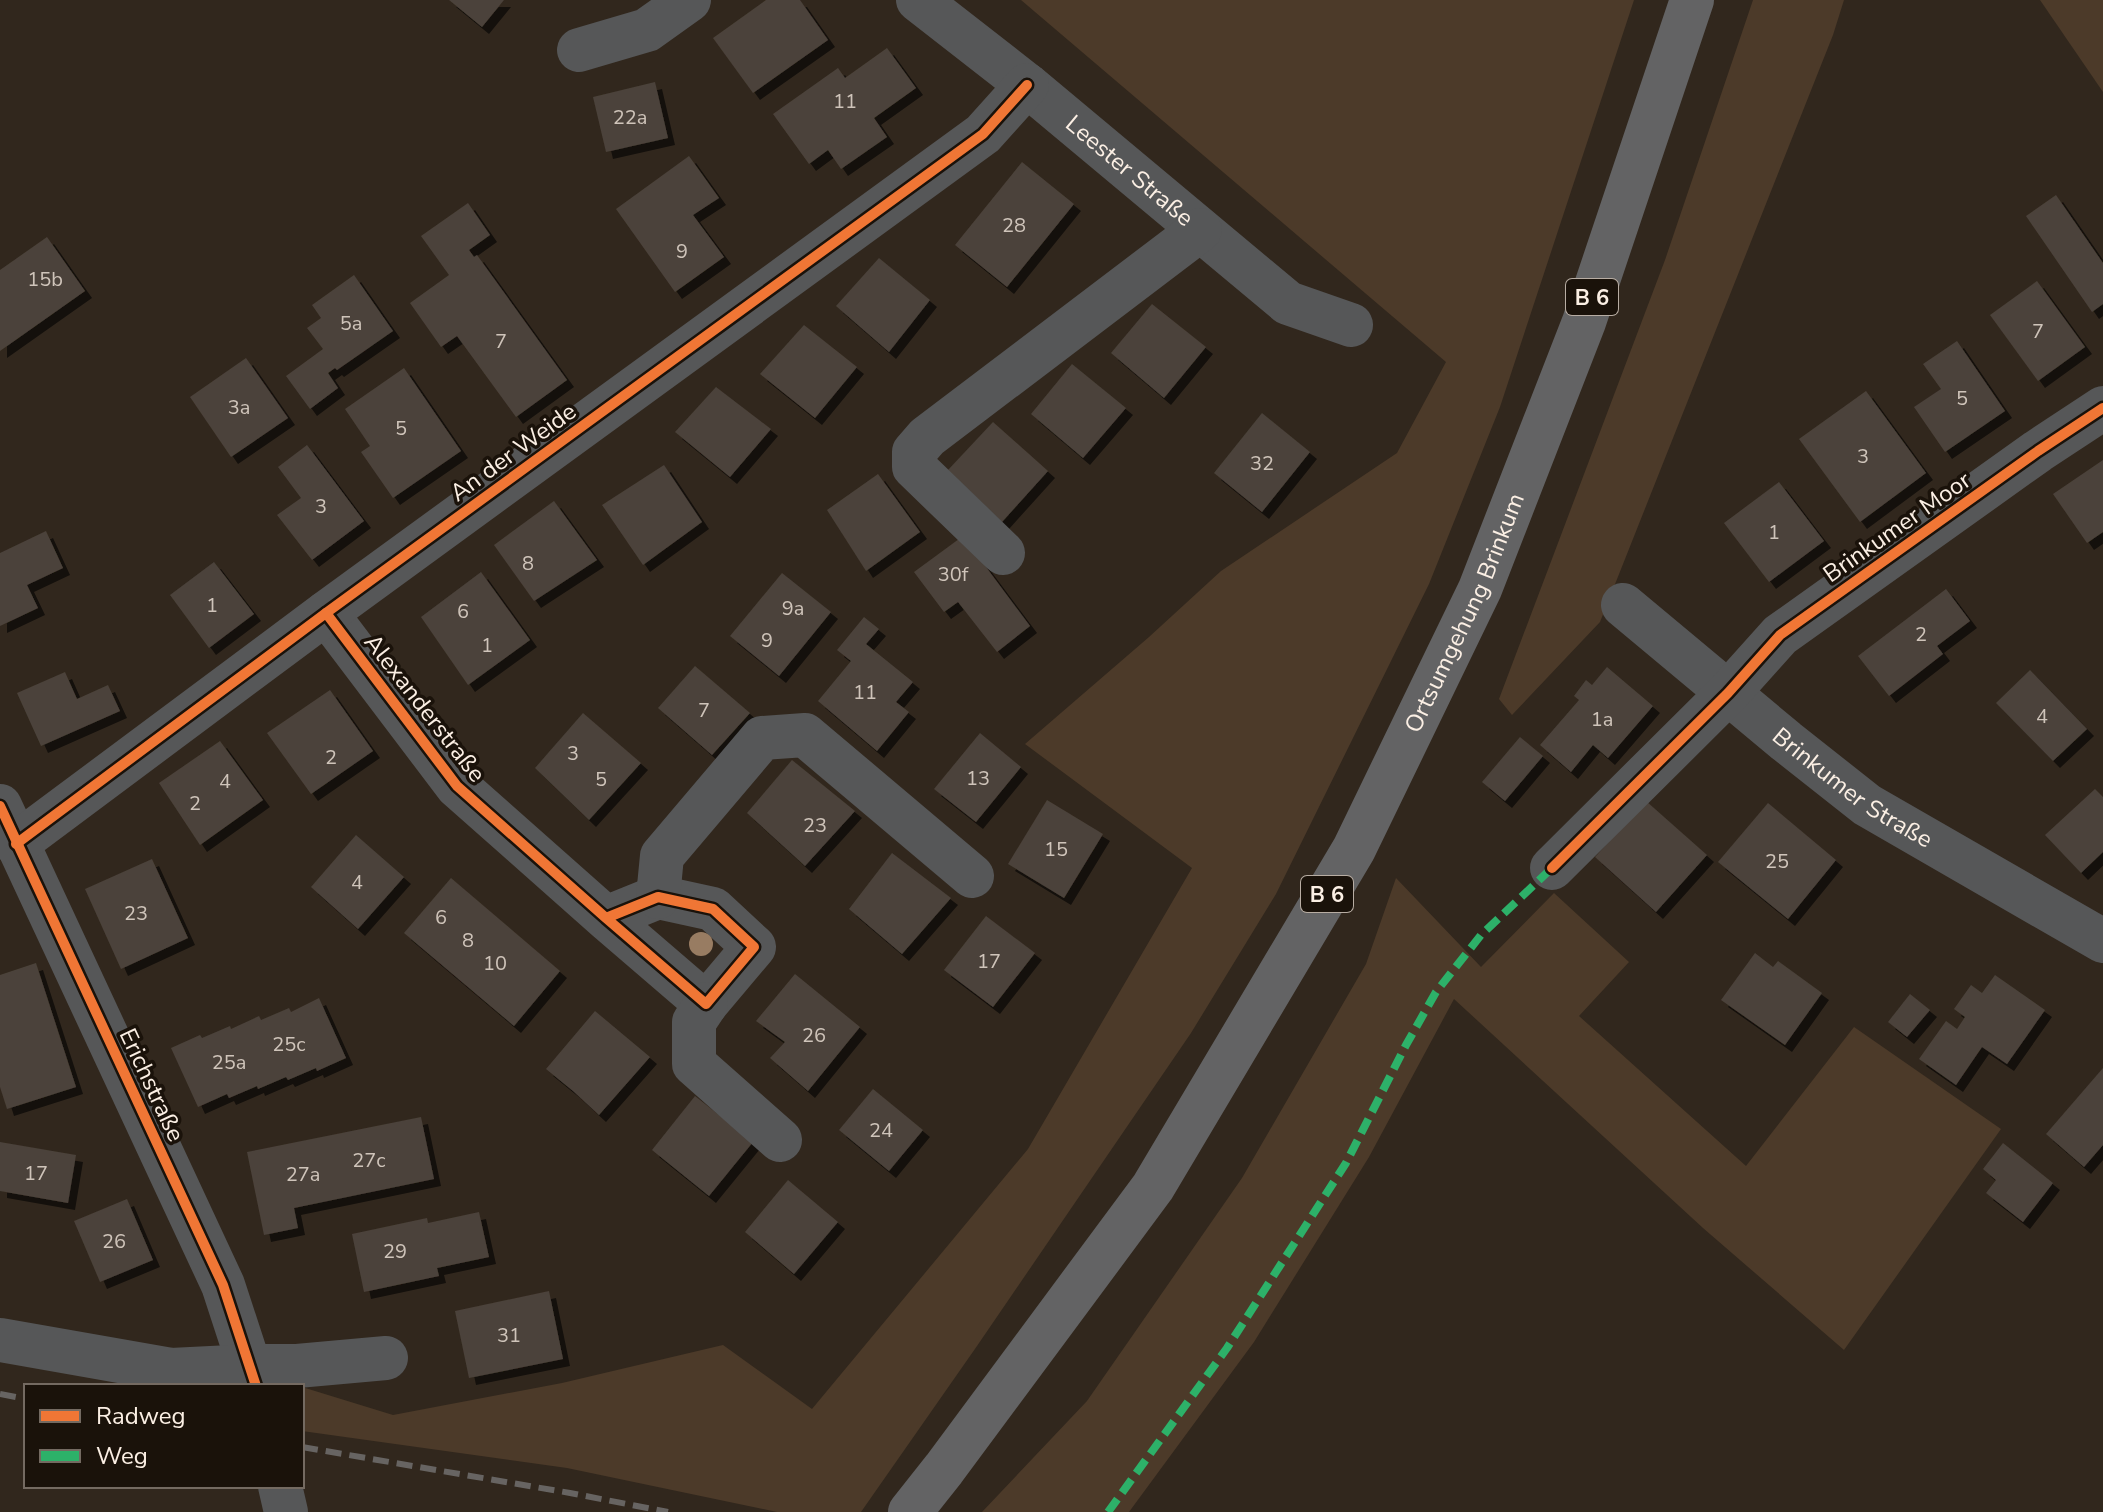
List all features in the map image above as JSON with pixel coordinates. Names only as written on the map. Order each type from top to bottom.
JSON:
[{"type":"highway","name":"Ortsumgehung Brinkum","points":[[910,1512],[1153,1187],[1354,849],[1480,589],[1584,322],[1692,0]]},
{"type":"street","points":[[579,50],[647,30],[689,0]]},
{"type":"street","name":"Leester Straße","points":[[918,0],[1027,85],[1288,303],[1351,325]]},
{"type":"street","name":"An der Weide","points":[[8,825],[326,613],[983,134],[1027,85]]},
{"type":"street","points":[[1003,553],[914,467],[914,452],[927,437],[1200,230]]},
{"type":"street","name":"Brinkumer Moor","points":[[1552,868],[1728,693],[1780,635],[2103,408]]},
{"type":"street","name":"Brinkumer Straße","points":[[1623,605],[1867,805],[2103,941]]},
{"type":"street","name":"Alexanderstraße","points":[[326,613],[457,786],[706,1004]]},
{"type":"street","points":[[658,897],[662,856],[762,738],[805,735],[972,876]]},
{"type":"street","name":"Erichstraße","points":[[8,825],[223,1285],[253,1376]]},
{"type":"street","points":[[606,918],[658,897],[713,909],[754,947],[694,1022],[694,1064],[780,1140]]},
{"type":"street","points":[[0,1340],[171,1370],[253,1376],[297,1366],[386,1358]]},
{"type":"street","points":[[280,1488],[286,1512]]},
{"type":"shaded area","points":[[1021,0],[1634,0],[1500,407],[1429,584],[1276,894],[1191,1033],[861,1512],[777,1512],[567,1468],[304,1431],[304,1388],[393,1415],[562,1383],[723,1345],[812,1409],[1028,1149],[1192,868],[1025,744],[1221,571],[1397,453],[1446,362]]},
{"type":"shaded area","points":[[1753,0],[1844,0],[1833,35],[1600,622],[1512,715],[1499,699],[1665,260]]},
{"type":"shaded area","points":[[2040,0],[2103,0],[2103,92]]},
{"type":"shaded area","points":[[1396,878],[1481,967],[1554,893],[1629,962],[1579,1016],[1746,1166],[1854,1027],[2001,1129],[1844,1350],[1703,1228],[1454,999],[1369,1157],[1254,1342],[1129,1512],[982,1512],[1087,1401],[1242,1178],[1366,964]]},
{"type":"building","points":[[449,0],[504,0],[482,27]]},
{"type":"building","points":[[766,0],[800,0],[828,40],[753,93],[713,38]]},
{"type":"building","points":[[887,48],[916,88],[874,118],[887,137],[841,169],[828,150],[809,164],[773,114],[838,68],[845,78]]},
{"type":"building","points":[[655,82],[668,138],[606,152],[593,97]]},
{"type":"building","points":[[689,156],[719,198],[693,215],[724,257],[675,292],[616,209]]},
{"type":"building","points":[[1022,162],[1074,204],[1007,287],[955,245]]},
{"type":"building","points":[[2056,195],[2103,263],[2103,304],[2092,312],[2026,216]]},
{"type":"building","points":[[468,203],[490,235],[469,250],[474,257],[477,255],[567,380],[516,417],[457,336],[441,347],[410,303],[449,275],[421,236]]},
{"type":"building","points":[[47,237],[85,291],[0,351],[0,270]]},
{"type":"building","points":[[879,258],[930,300],[889,352],[836,306]]},
{"type":"building","points":[[354,275],[393,331],[328,373],[338,388],[310,409],[286,376],[323,349],[307,328],[321,318],[312,305]]},
{"type":"building","points":[[2037,281],[2085,347],[2038,381],[1990,315]]},
{"type":"building","points":[[1152,304],[1206,347],[1164,398],[1111,353]]},
{"type":"building","points":[[804,325],[857,367],[815,418],[760,374]]},
{"type":"building","points":[[1957,341],[2005,411],[1945,452],[1914,407],[1941,389],[1923,364]]},
{"type":"building","points":[[246,358],[288,418],[231,457],[190,397]]},
{"type":"building","points":[[1072,364],[1126,408],[1083,458],[1031,414]]},
{"type":"building","points":[[404,368],[461,451],[393,498],[361,452],[370,446],[345,409]]},
{"type":"building","points":[[716,387],[771,429],[730,477],[675,432]]},
{"type":"building","points":[[1866,391],[1926,473],[1860,522],[1799,439]]},
{"type":"building","points":[[1262,413],[1310,452],[1262,512],[1214,473]]},
{"type":"building","points":[[993,422],[1048,471],[1002,522],[948,470]]},
{"type":"building","points":[[307,445],[364,521],[312,560],[277,515],[301,498],[278,467]]},
{"type":"building","points":[[2103,460],[2103,532],[2087,543],[2053,494]]},
{"type":"building","points":[[664,465],[702,522],[643,565],[602,505]]},
{"type":"building","points":[[878,474],[920,532],[866,571],[827,510]]},
{"type":"building","points":[[1779,482],[1824,541],[1769,582],[1724,523]]},
{"type":"building","points":[[554,501],[597,560],[534,601],[494,545]]},
{"type":"building","points":[[46,531],[63,568],[27,585],[38,608],[0,626],[0,553]]},
{"type":"building","points":[[963,536],[1030,626],[997,652],[958,602],[944,612],[914,572]]},
{"type":"building","points":[[214,562],[254,614],[209,648],[170,595]]},
{"type":"building","points":[[481,572],[530,640],[468,685],[421,617]]},
{"type":"building","points":[[782,573],[831,612],[779,676],[730,636]]},
{"type":"building","points":[[1946,589],[1970,621],[1937,646],[1943,654],[1889,696],[1858,656]]},
{"type":"building","points":[[864,617],[879,629],[866,644],[913,682],[896,702],[909,712],[877,751],[818,701],[851,661],[837,650]]},
{"type":"building","points":[[695,666],[750,713],[712,755],[658,708]]},
{"type":"building","points":[[1607,667],[1653,706],[1608,758],[1593,745],[1571,772],[1540,745],[1579,700],[1574,696],[1586,680],[1592,685]]},
{"type":"building","points":[[2030,670],[2087,729],[2053,761],[1996,703]]},
{"type":"building","points":[[65,672],[77,699],[108,685],[120,711],[41,746],[17,693]]},
{"type":"building","points":[[330,690],[373,751],[311,794],[267,733]]},
{"type":"building","points":[[583,713],[641,763],[589,820],[535,768]]},
{"type":"building","points":[[980,733],[1021,767],[976,822],[934,789]]},
{"type":"building","points":[[1520,737],[1543,756],[1505,801],[1482,782]]},
{"type":"building","points":[[220,741],[263,800],[200,845],[159,783]]},
{"type":"building","points":[[792,760],[855,811],[805,866],[747,813]]},
{"type":"building","points":[[2095,789],[2103,797],[2103,852],[2081,873],[2045,835]]},
{"type":"building","points":[[1047,800],[1103,834],[1064,898],[1008,864]]},
{"type":"building","points":[[1646,801],[1707,855],[1656,912],[1595,857]]},
{"type":"building","points":[[1768,803],[1836,860],[1788,919],[1718,862]]},
{"type":"building","points":[[356,835],[404,877],[358,929],[311,887]]},
{"type":"building","points":[[892,853],[951,898],[902,954],[849,909]]},
{"type":"building","points":[[152,859],[188,938],[121,969],[85,889]]},
{"type":"building","points":[[451,878],[560,971],[514,1026],[404,933]]},
{"type":"building","points":[[986,916],[1035,953],[993,1007],[944,970]]},
{"type":"building","points":[[1755,953],[1773,967],[1778,961],[1822,993],[1785,1045],[1721,1000]]},
{"type":"building","points":[[36,963],[76,1087],[7,1109],[0,1087],[0,975]]},
{"type":"building","points":[[795,974],[860,1027],[808,1091],[770,1058],[785,1042],[756,1021]]},
{"type":"building","points":[[1995,975],[2045,1010],[2007,1064],[1982,1047],[1956,1085],[1919,1059],[1946,1021],[1957,1029],[1965,1017],[1954,1009],[1971,985],[1982,993]]},
{"type":"building","points":[[1910,994],[1930,1010],[1907,1037],[1888,1022]]},
{"type":"building","points":[[319,998],[346,1058],[317,1071],[316,1068],[288,1080],[286,1077],[229,1098],[227,1094],[198,1107],[171,1048],[200,1035],[202,1038],[230,1026],[231,1029],[259,1016],[261,1020],[289,1008],[291,1012]]},
{"type":"building","points":[[595,1011],[650,1057],[599,1115],[546,1069]]},
{"type":"building","points":[[2103,1068],[2103,1145],[2084,1167],[2046,1134]]},
{"type":"building","points":[[873,1089],[923,1130],[889,1171],[839,1130]]},
{"type":"building","points":[[695,1096],[753,1142],[709,1196],[652,1150]]},
{"type":"building","points":[[421,1117],[434,1179],[294,1208],[298,1228],[264,1235],[247,1152]]},
{"type":"building","points":[[0,1142],[76,1155],[68,1203],[0,1191]]},
{"type":"building","points":[[2003,1143],[2053,1183],[2023,1222],[1986,1193],[1996,1180],[1983,1169]]},
{"type":"building","points":[[788,1180],[838,1222],[794,1274],[745,1232]]},
{"type":"building","points":[[127,1199],[153,1260],[100,1282],[74,1221]]},
{"type":"building","points":[[479,1212],[489,1257],[437,1268],[439,1276],[364,1292],[352,1234],[427,1218],[428,1223]]},
{"type":"building","points":[[549,1291],[563,1359],[469,1378],[455,1311]]},
{"type":"railway","points":[[0,1394],[24,1399]]},
{"type":"railway","points":[[304,1447],[668,1512]]},
{"type":"marked path","points":[[1108,1512],[1227,1348],[1346,1163],[1436,992],[1481,935],[1552,868]]},
{"type":"cycle path","points":[[16,844],[326,613],[983,134],[1027,85]]},
{"type":"cycle path","points":[[1552,868],[1728,693],[1780,635],[2103,408]]},
{"type":"cycle path","points":[[326,613],[457,786],[606,918],[658,897],[713,909],[754,947],[706,1004],[606,918]]},
{"type":"cycle path","points":[[0,806],[223,1285],[255,1384]]}]
